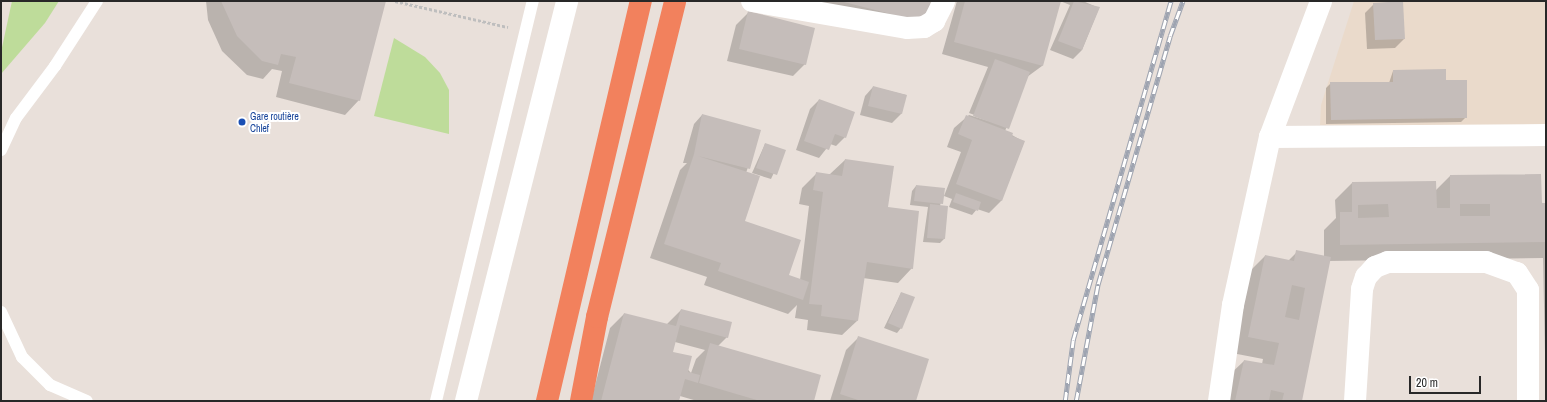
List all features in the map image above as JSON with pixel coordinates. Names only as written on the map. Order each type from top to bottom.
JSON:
[{"type":"highway","points":[[547,401],[641,1]]},
{"type":"highway","points":[[581,401],[597,317],[675,1]]},
{"type":"street","points":[[466,401],[567,1]]},
{"type":"street","points":[[752,1],[907,28],[924,27],[934,21],[944,1]]},
{"type":"street","points":[[1219,401],[1233,304],[1270,137],[1321,1]]},
{"type":"street","points":[[1270,137],[1546,135]]},
{"type":"street","points":[[1355,401],[1362,289],[1366,277],[1375,267],[1388,262],[1486,262],[1518,272],[1528,290],[1528,401]]},
{"type":"lane","points":[[1,150],[16,118],[55,66],[97,1]]},
{"type":"lane","points":[[436,401],[533,1]]},
{"type":"lane","points":[[1,312],[22,357],[50,385],[87,401]]},
{"type":"path","points":[[395,1],[526,31]]},
{"type":"shaded area","points":[[1354,1],[1546,1],[1546,126],[1320,125],[1321,105]]},
{"type":"green space","points":[[12,1],[59,1],[45,23],[1,74],[1,52]]},
{"type":"green space","points":[[394,38],[425,57],[440,73],[449,90],[449,134],[374,116]]},
{"type":"building","points":[[221,1],[386,1],[360,101],[289,83],[296,57],[281,54],[278,65],[262,61],[237,36]]},
{"type":"building","points":[[840,1],[931,1],[926,23]]},
{"type":"building","points":[[965,1],[1061,1],[1043,66],[954,42]]},
{"type":"building","points":[[1074,1],[1100,7],[1082,50],[1058,41]]},
{"type":"building","points":[[1403,1],[1405,39],[1375,40],[1373,3]]},
{"type":"building","points":[[748,11],[815,28],[806,65],[739,49]]},
{"type":"building","points":[[995,59],[1030,72],[1009,129],[973,116]]},
{"type":"building","points":[[1446,69],[1446,80],[1467,80],[1467,118],[1331,120],[1330,82],[1393,82],[1393,70]]},
{"type":"building","points":[[873,86],[907,95],[902,114],[868,106]]},
{"type":"building","points":[[819,99],[855,112],[846,138],[835,134],[829,150],[804,141]]},
{"type":"building","points":[[702,114],[761,130],[750,169],[698,156],[760,176],[745,221],[801,240],[789,275],[809,282],[803,300],[718,271],[721,263],[664,244],[694,154]]},
{"type":"building","points":[[966,115],[1013,133],[1012,136],[1025,141],[1002,201],[956,184],[972,140],[958,134]]},
{"type":"building","points":[[765,143],[786,150],[777,175],[756,168]]},
{"type":"building","points":[[845,159],[894,166],[888,207],[919,211],[913,269],[867,262],[858,321],[821,316],[822,305],[809,304],[823,192],[813,190],[816,172],[842,176]]},
{"type":"building","points":[[1541,174],[1542,203],[1546,203],[1546,242],[1340,245],[1340,212],[1352,212],[1352,182],[1436,181],[1437,208],[1450,208],[1450,175]],"holes":[[[1388,204],[1389,217],[1358,218],[1358,205]],[[1460,204],[1490,204],[1490,216],[1460,216]]]},
{"type":"building","points":[[916,185],[945,188],[943,204],[914,201]]},
{"type":"building","points":[[956,193],[981,202],[978,211],[953,202]]},
{"type":"building","points":[[930,204],[948,206],[945,239],[927,238]]},
{"type":"building","points":[[1296,250],[1331,257],[1302,401],[1282,401],[1284,393],[1271,390],[1269,401],[1235,401],[1244,360],[1274,365],[1279,343],[1248,337],[1265,255],[1294,261]],"holes":[[[1292,285],[1305,288],[1299,320],[1285,317]]]},
{"type":"building","points":[[901,292],[915,297],[902,329],[888,323]]},
{"type":"building","points":[[681,309],[732,322],[728,338],[680,325],[673,352],[692,356],[688,372],[700,375],[698,383],[685,379],[679,401],[601,401],[624,313],[676,326]]},
{"type":"building","points":[[858,336],[929,359],[916,401],[861,401],[840,394]]},
{"type":"building","points":[[710,343],[821,375],[814,401],[760,401],[699,383]]},
{"type":"railway","points":[[1065,401],[1073,340],[1171,1]]},
{"type":"railway","points":[[1076,401],[1098,284],[1170,36],[1183,1]]},
{"type":"place","name":"Gare routière Chlef","points":[[242,122]]}]
